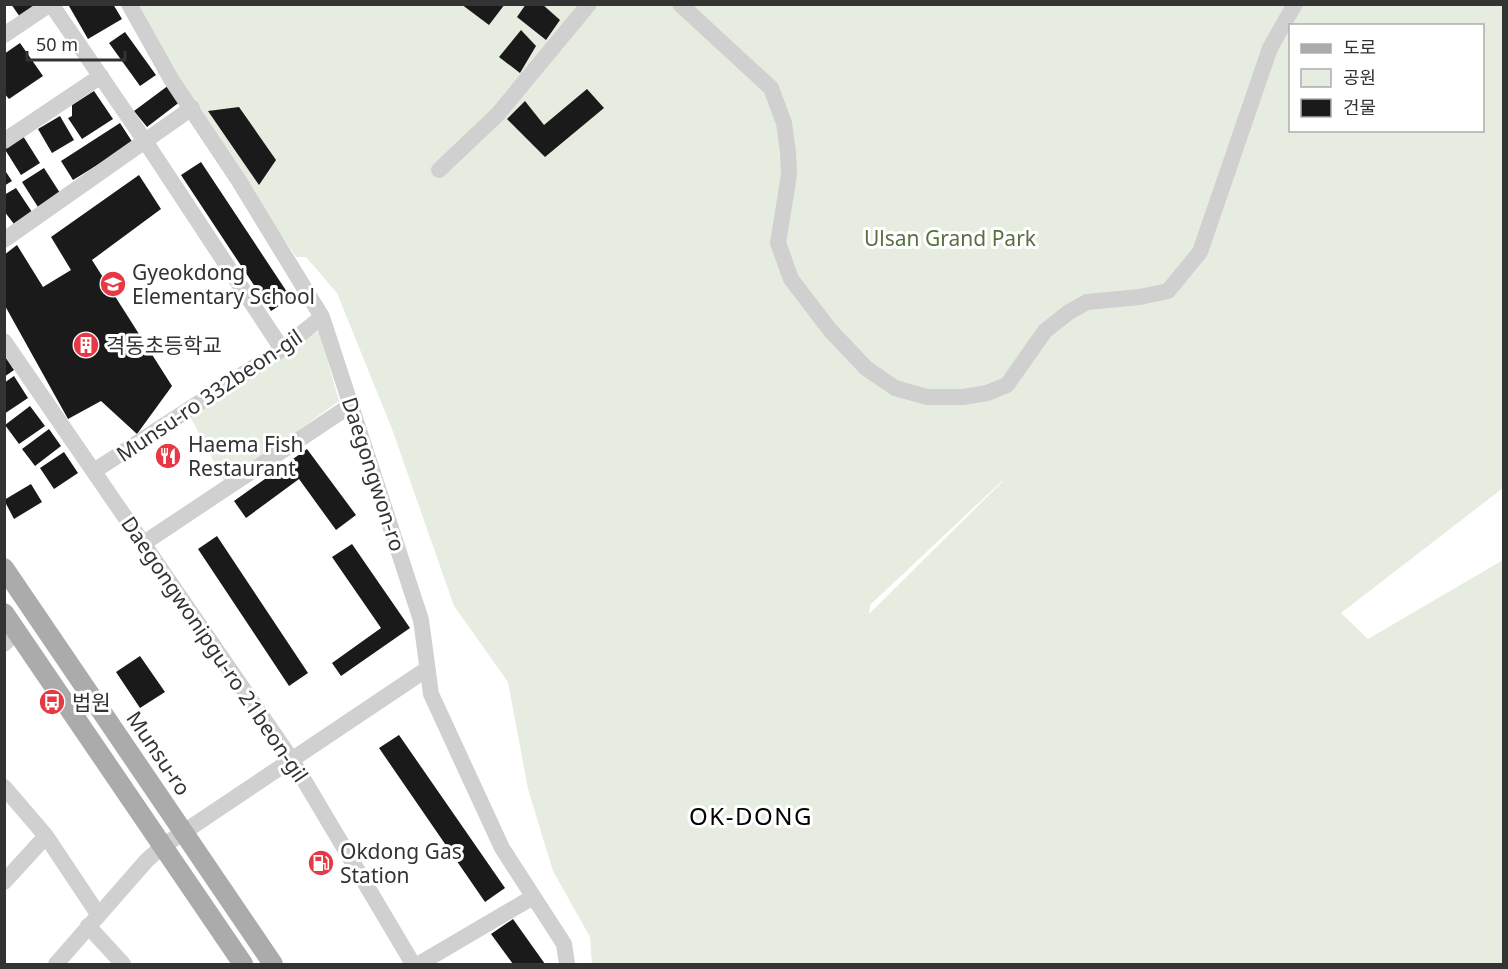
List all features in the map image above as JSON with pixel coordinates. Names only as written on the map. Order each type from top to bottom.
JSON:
[{"type":"main road","name":"Munsu-ro","points":[[4,568],[273,964]]},
{"type":"main road","points":[[4,613],[10,637],[163,846],[243,964]]},
{"type":"street","points":[[4,34],[50,4],[145,141],[282,349]]},
{"type":"street","name":"Daegongwon-ro","points":[[129,4],[322,317],[422,620],[431,694],[497,838],[564,944],[567,964]]},
{"type":"street","points":[[439,171],[498,114],[589,4]]},
{"type":"street","points":[[680,4],[771,88],[784,123],[788,152],[789,175],[778,243],[791,279],[830,330],[866,368],[895,388],[927,397],[963,397],[987,393],[1007,385],[1046,331],[1087,302],[1140,297],[1168,291],[1200,252],[1270,48],[1295,4]]},
{"type":"street","points":[[4,141],[101,76]]},
{"type":"street","points":[[4,240],[192,108]]},
{"type":"street","name":"Munsu-ro 332beon-gil","points":[[94,471],[282,349],[322,317]]},
{"type":"street","name":"Daegongwonipgu-ro 21beon-gil","points":[[4,341],[292,760],[413,964]]},
{"type":"street","points":[[144,543],[351,405]]},
{"type":"street","points":[[56,964],[93,920],[163,846],[427,669]]},
{"type":"street","points":[[4,787],[46,836],[93,920],[123,964]]},
{"type":"street","points":[[4,882],[46,836]]},
{"type":"street","points":[[419,964],[533,897]]},
{"type":"green space","name":"Ulsan Grand Park","points":[[136,5],[1503,5],[1503,488],[1341,613],[1368,639],[1503,560],[1503,964],[592,964],[590,937],[553,871],[528,789],[508,682],[454,606],[392,429],[337,293],[306,257],[296,257],[174,72]],"holes":[[[1002,482],[869,614],[870,605]]]},
{"type":"green space","points":[[319,331],[339,401],[225,483],[190,416]]},
{"type":"building","points":[[11,4],[39,4],[20,17]]},
{"type":"building","points":[[72,4],[113,4],[122,19],[88,39],[69,6]]},
{"type":"building","points":[[461,4],[505,4],[489,25]]},
{"type":"building","points":[[526,4],[542,4],[560,20],[546,40],[517,17]]},
{"type":"building","points":[[521,30],[536,46],[520,73],[499,57]]},
{"type":"building","points":[[125,32],[156,75],[140,86],[109,43]]},
{"type":"building","points":[[20,43],[43,76],[9,99],[4,93],[4,54]]},
{"type":"building","points":[[169,85],[181,101],[147,127],[134,111]]},
{"type":"building","points":[[587,89],[604,108],[545,157],[507,119],[525,101],[544,125]]},
{"type":"building","points":[[94,91],[113,119],[82,139],[68,118],[72,116],[72,105]]},
{"type":"building","points":[[239,107],[276,160],[259,185],[208,111]]},
{"type":"building","points":[[60,116],[74,140],[52,153],[38,129]]},
{"type":"building","points":[[120,123],[133,143],[73,180],[61,161]]},
{"type":"building","points":[[23,136],[40,163],[21,175],[4,148]]},
{"type":"building","points":[[201,162],[291,298],[271,311],[181,175]]},
{"type":"building","points":[[44,168],[60,193],[38,207],[22,182]]},
{"type":"building","points":[[4,169],[12,181],[4,186]]},
{"type":"building","name":"격동초등학교","points":[[139,175],[161,209],[92,260],[172,386],[137,434],[101,401],[68,419],[4,304],[4,255],[17,245],[43,287],[71,270],[51,237]]},
{"type":"building","points":[[16,188],[32,212],[14,224],[4,211],[4,195]]},
{"type":"building","points":[[4,355],[14,370],[4,377]]},
{"type":"building","points":[[14,376],[28,398],[4,414],[4,383]]},
{"type":"building","points":[[30,406],[45,426],[19,444],[5,425]]},
{"type":"building","points":[[49,429],[61,446],[35,466],[22,449]]},
{"type":"building","points":[[307,449],[356,515],[336,530],[299,479],[246,518],[234,501]]},
{"type":"building","points":[[64,452],[78,473],[54,489],[40,468]]},
{"type":"building","points":[[31,484],[42,502],[14,519],[4,500]]},
{"type":"building","points":[[217,536],[308,673],[289,686],[198,549]]},
{"type":"building","points":[[352,544],[410,628],[341,676],[332,663],[381,628],[332,557]]},
{"type":"building","points":[[140,656],[165,692],[140,708],[116,672]]},
{"type":"building","points":[[399,735],[505,888],[485,902],[379,748]]},
{"type":"building","points":[[513,919],[545,964],[513,964],[491,934]]},
{"type":"place","name":"Gyeokdong Elementary School","points":[[113,284]]},
{"type":"place","name":"격동초등학교","points":[[86,345]]},
{"type":"place","name":"Haema Fish Restaurant","points":[[168,456]]},
{"type":"place","name":"법원","points":[[52,702]]},
{"type":"place","name":"Okdong Gas Station","points":[[321,863]]},
{"type":"district","name":"OK-DONG","points":[[751,815]]}]
